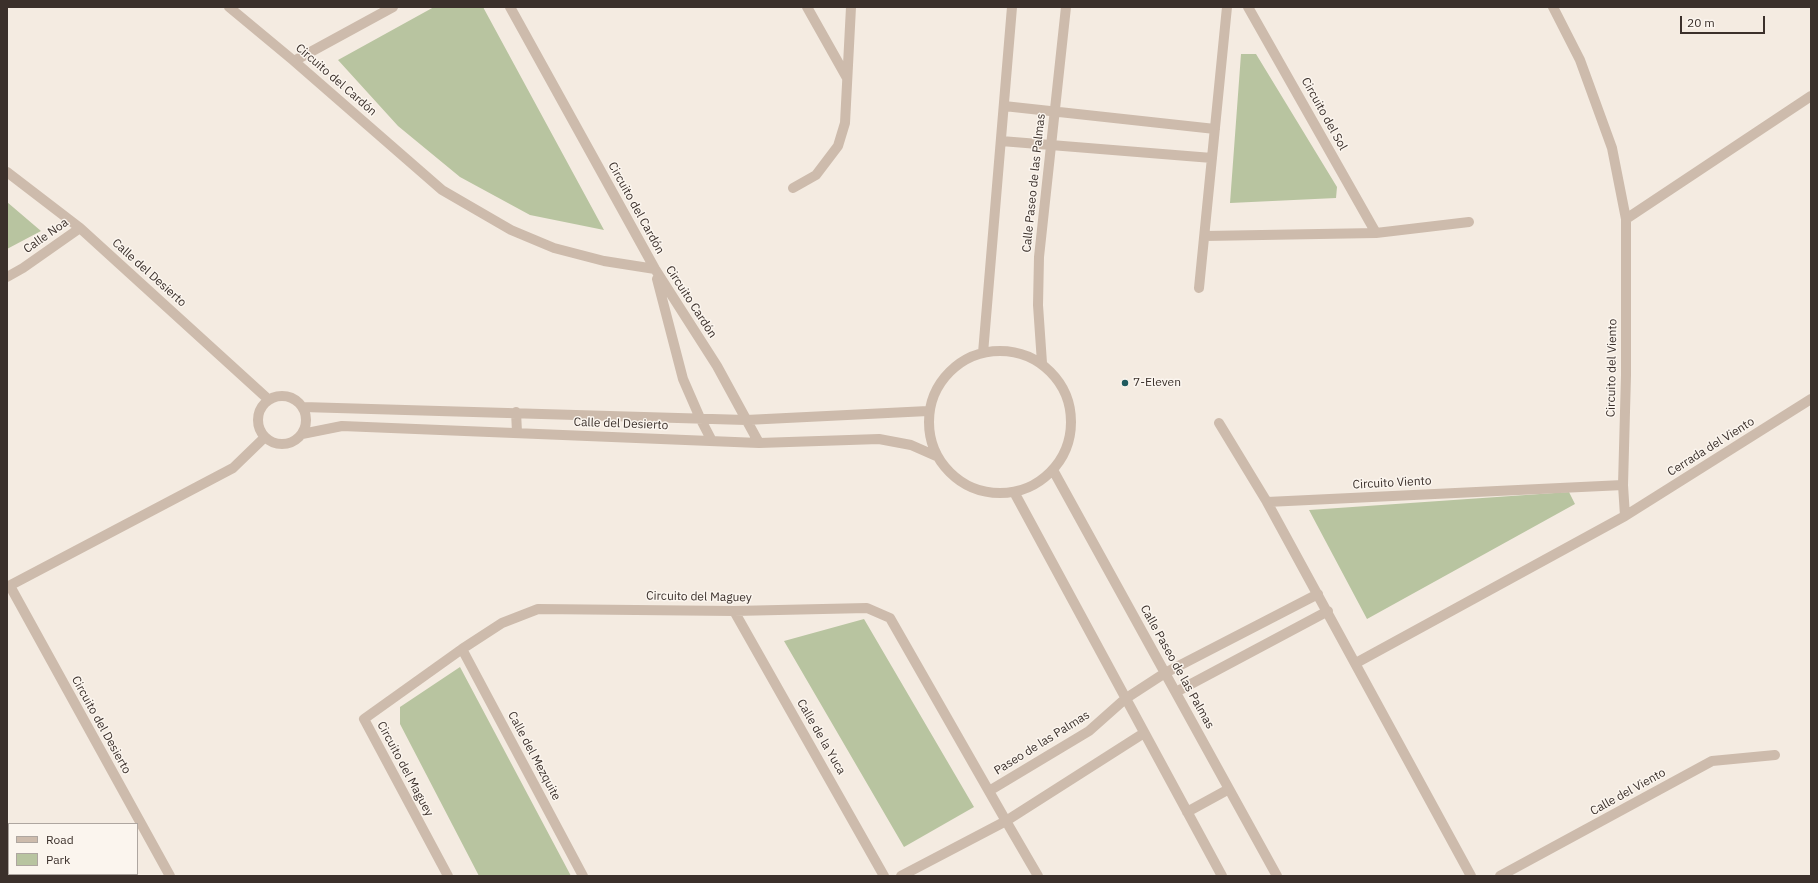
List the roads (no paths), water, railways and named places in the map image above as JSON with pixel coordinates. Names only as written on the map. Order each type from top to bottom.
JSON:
[{"type":"street","name":"Circuito del Cardón","points":[[229,7],[294,61],[442,190],[511,230],[554,248],[604,261],[655,269]]},
{"type":"street","points":[[294,61],[393,7]]},
{"type":"street","name":"Circuito del Cardón","points":[[510,7],[655,269]]},
{"type":"street","points":[[808,7],[847,78]]},
{"type":"street","points":[[793,188],[816,174],[838,146],[845,123],[851,7]]},
{"type":"street","points":[[983,353],[1012,7]]},
{"type":"street","name":"Calle Paseo de las Palmas","points":[[1042,363],[1038,306],[1039,257],[1066,7]]},
{"type":"street","points":[[1199,288],[1227,7]]},
{"type":"street","name":"Circuito del Sol","points":[[1248,7],[1376,233]]},
{"type":"street","name":"Circuito del Viento","points":[[1553,7],[1580,60],[1612,148],[1626,219],[1626,375],[1623,485],[1625,516]]},
{"type":"street","points":[[1626,219],[1811,96]]},
{"type":"street","points":[[1004,106],[1215,129]]},
{"type":"street","points":[[1001,141],[1212,158]]},
{"type":"street","name":"Calle del Desierto","points":[[7,172],[80,228],[269,400]]},
{"type":"street","points":[[1205,236],[1376,233],[1469,222]]},
{"type":"street","name":"Calle Noa","points":[[7,277],[23,268],[80,228]]},
{"type":"street","name":"Circuito Cardón","points":[[655,269],[683,379],[712,441]]},
{"type":"street","name":"Circuito Cardón","points":[[655,269],[717,366],[759,443]]},
{"type":"street","points":[[996,350],[1020,352],[1042,363],[1059,380],[1069,402],[1072,426],[1066,450],[1053,470],[1036,484],[1014,492],[991,493],[969,487],[950,474],[936,456],[929,434],[928,411],[936,388],[951,369],[972,356],[996,350]]},
{"type":"street","points":[[278,396],[288,397],[296,400],[303,407],[306,416],[306,425],[302,434],[296,440],[289,444],[280,444],[272,442],[265,437],[258,422],[259,413],[263,405],[269,400],[278,396]]},
{"type":"street","name":"Cerrada del Viento","points":[[1625,516],[1811,399]]},
{"type":"street","name":"Calle del Desierto","points":[[303,407],[516,412],[746,420],[928,411]]},
{"type":"street","points":[[516,412],[517,432]]},
{"type":"street","points":[[1219,423],[1267,502],[1328,611],[1471,876]]},
{"type":"street","name":"Calle del Desierto","points":[[302,434],[342,426],[759,443],[879,439],[911,445],[936,456]]},
{"type":"street","points":[[8,587],[233,468],[265,437]]},
{"type":"street","name":"Calle Paseo de las Palmas","points":[[1053,470],[1277,876]]},
{"type":"street","name":"Circuito Viento","points":[[1267,502],[1623,485]]},
{"type":"street","points":[[1014,492],[1222,876]]},
{"type":"street","points":[[1356,663],[1625,516]]},
{"type":"street","name":"Circuito del Desierto","points":[[8,587],[170,876]]},
{"type":"street","points":[[1165,673],[1318,594]]},
{"type":"street","name":"Circuito del Maguey","points":[[448,876],[364,719],[462,649],[502,623],[538,609],[734,611],[867,608],[890,618],[1038,876]]},
{"type":"street","name":"Calle de la Yuca","points":[[734,611],[884,876]]},
{"type":"street","points":[[1176,692],[1328,611]]},
{"type":"street","name":"Calle del Mezquite","points":[[462,649],[583,876]]},
{"type":"street","name":"Paseo de las Palmas","points":[[989,791],[1089,731],[1125,699],[1165,673]]},
{"type":"street","points":[[901,876],[1006,821],[1144,733]]},
{"type":"street","name":"Calle del Viento","points":[[1500,876],[1712,761],[1775,755]]},
{"type":"street","points":[[1187,812],[1229,789]]},
{"type":"place","name":"7-Eleven","points":[[1125,383]]}]
